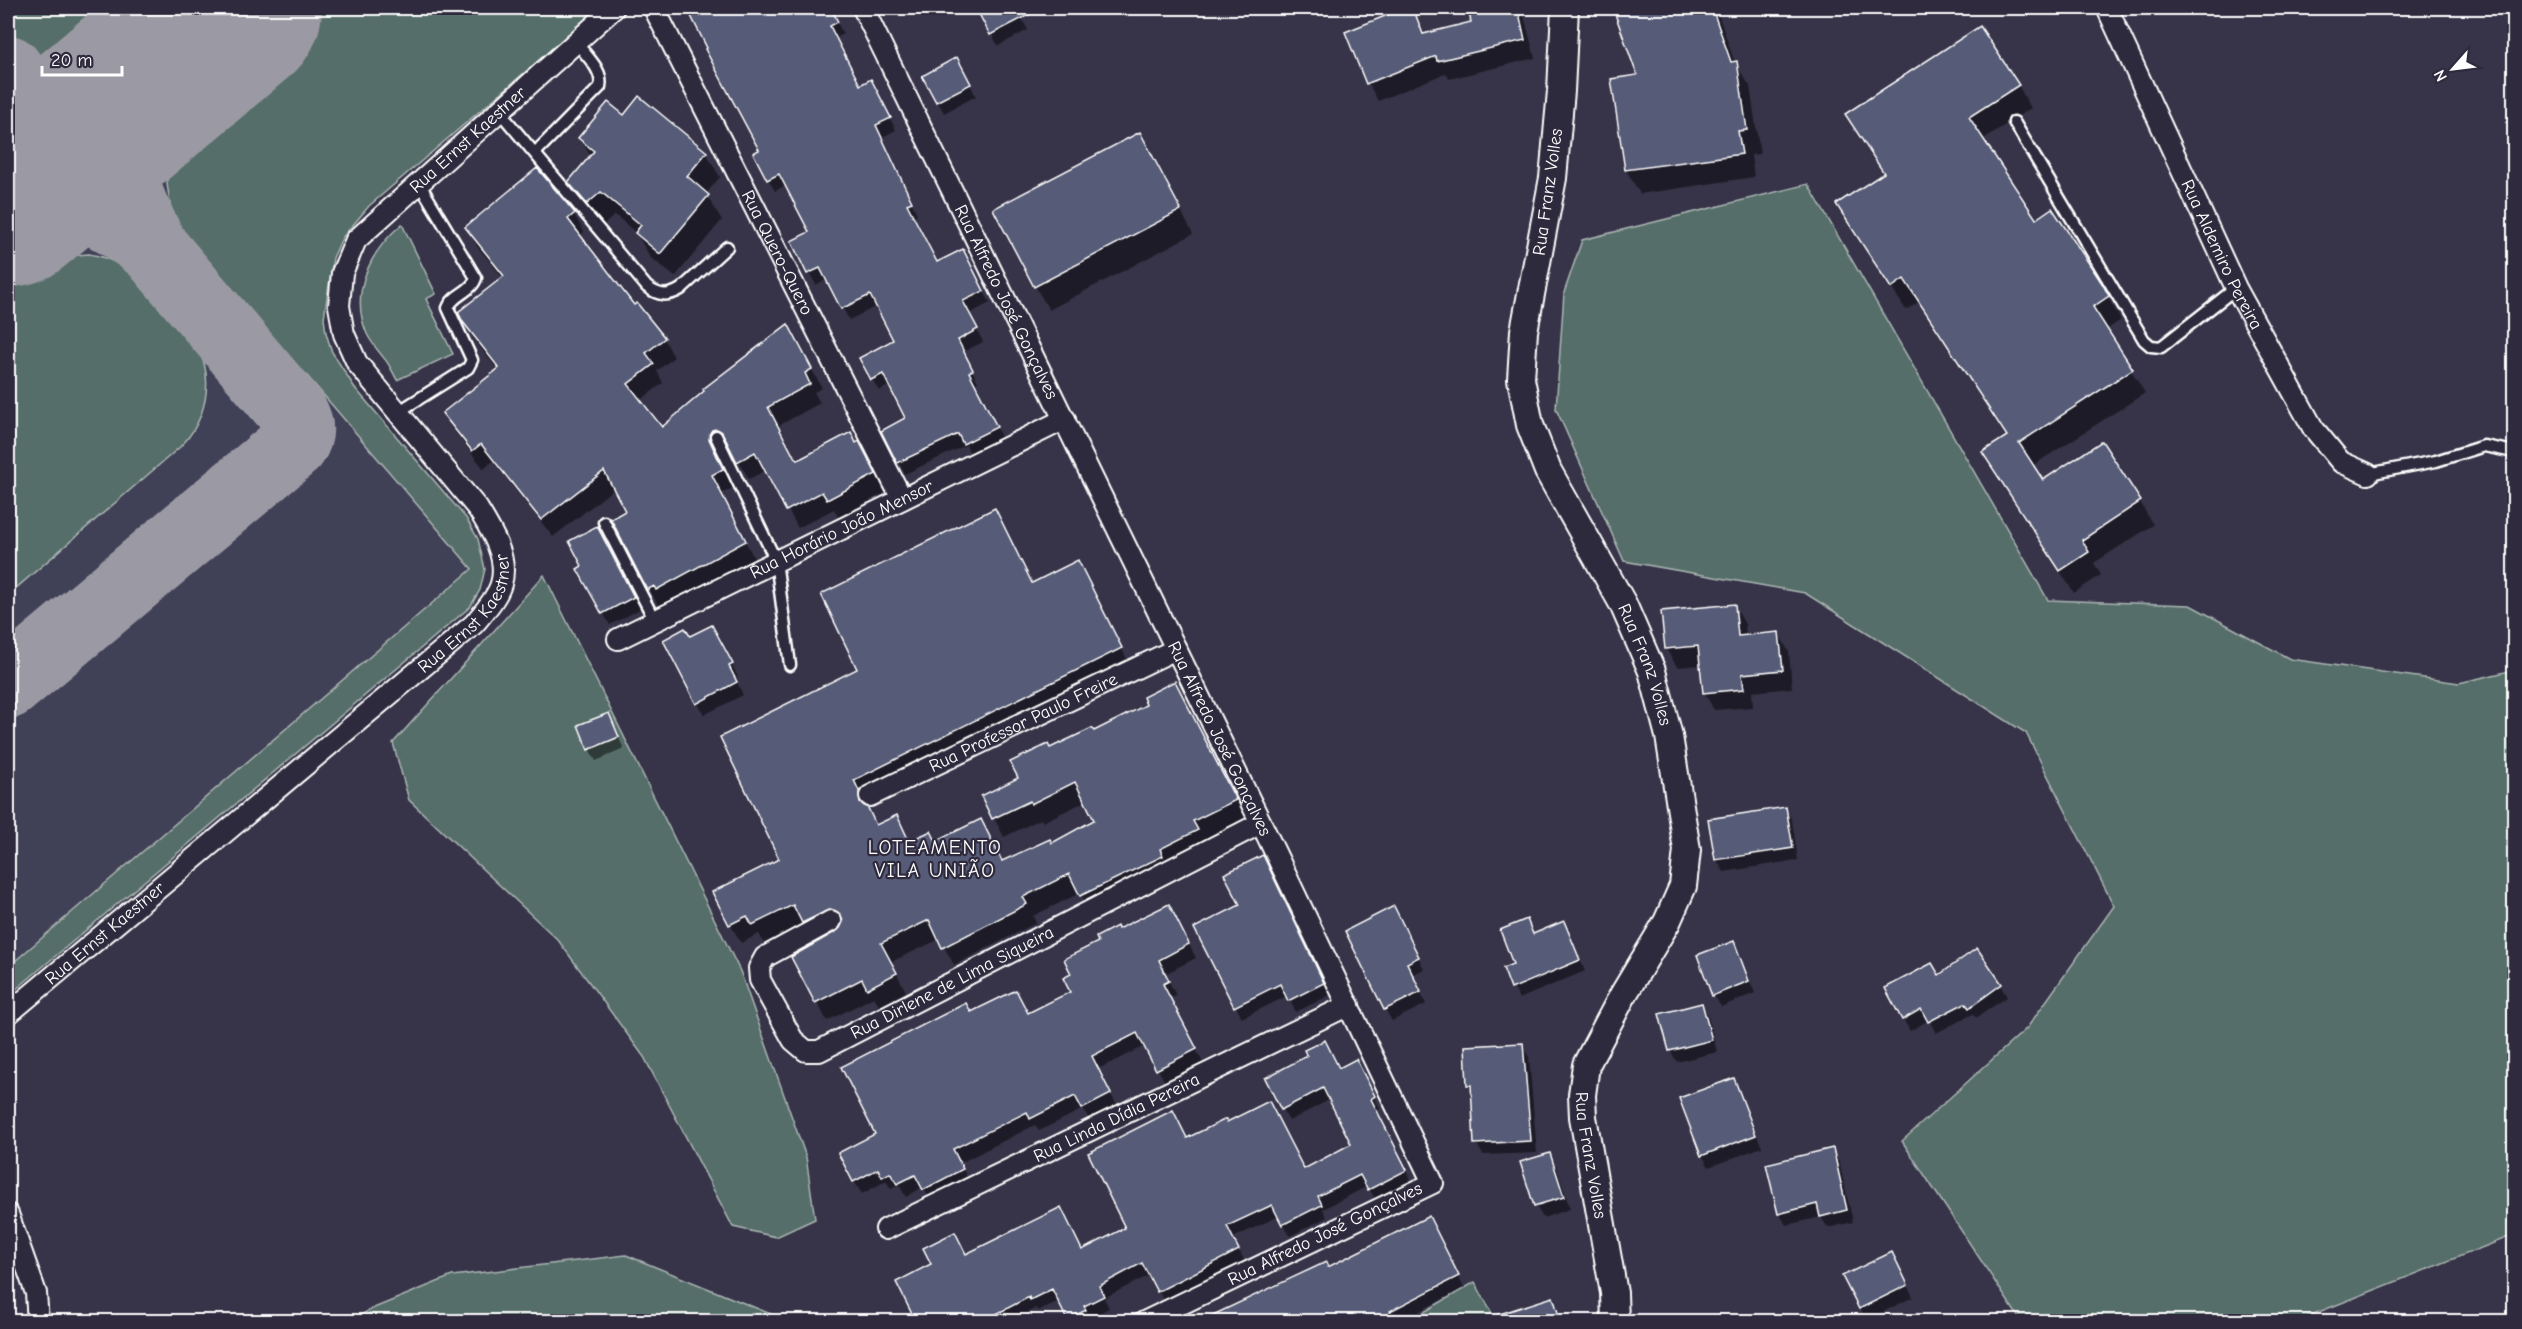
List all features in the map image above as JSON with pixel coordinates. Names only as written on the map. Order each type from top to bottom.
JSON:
[{"type":"street","name":"Rua Ernst Kaestner","points":[[8,1014],[474,624],[488,606],[501,584],[502,557],[493,533],[478,509],[357,363],[344,334],[339,306],[342,273],[356,240],[614,8]]},
{"type":"street","name":"Rua Quero-Quero","points":[[654,8],[902,499]]},
{"type":"street","name":"Rua Alfredo José Gonçalves","points":[[863,8],[1261,823],[1433,1183],[1144,1322]]},
{"type":"street","name":"Rua Franz Volles","points":[[1565,8],[1561,91],[1552,178],[1524,331],[1521,379],[1530,425],[1548,471],[1623,604],[1652,671],[1669,736],[1687,850],[1683,886],[1666,922],[1623,995],[1586,1065],[1582,1095],[1583,1117],[1614,1293],[1615,1322]]},
{"type":"street","name":"Rua Aldemiro Pereira","points":[[2107,8],[2236,288],[2313,428],[2341,462],[2368,474]]},
{"type":"street","name":"Rua Horário João Mensor","points":[[618,639],[1065,419]]},
{"type":"street","name":"Rua Professor Paulo Freire","points":[[870,796],[1176,649]]},
{"type":"street","name":"Rua Dirlene de Lima Siqueira","points":[[831,921],[765,957],[759,968],[760,980],[793,1040],[806,1051],[819,1051],[1261,823]]},
{"type":"street","name":"Rua Linda Dídia Pereira","points":[[886,1229],[1349,1005]]},
{"type":"street","points":[[8,1214],[36,1293],[38,1322]]},
{"type":"lane","points":[[535,153],[600,87],[602,81],[598,70],[576,42]]},
{"type":"lane","points":[[500,111],[647,287],[655,292],[664,295],[681,289],[727,247]]},
{"type":"lane","points":[[2014,122],[2144,340],[2151,346],[2161,347],[2236,288]]},
{"type":"lane","points":[[398,412],[468,368],[472,360],[448,308],[452,300],[475,282],[474,273],[419,183]]},
{"type":"lane","points":[[716,436],[776,561],[790,665]]},
{"type":"lane","points":[[2368,474],[2436,461],[2484,446],[2514,452]]},
{"type":"lane","points":[[604,522],[655,621]]},
{"type":"shaded area","points":[[8,8],[600,8],[306,260],[302,369],[472,569],[8,967]]},
{"type":"green space","points":[[8,8],[139,8],[66,73],[47,73],[33,67],[8,44]]},
{"type":"green space","points":[[321,8],[600,8],[369,206],[342,238],[333,258],[324,318],[332,352],[355,388],[466,518],[478,539],[485,569],[480,590],[470,607],[8,996],[8,967],[472,569],[303,371],[303,376],[181,236],[171,209],[167,184],[168,163],[177,142],[195,115]]},
{"type":"green space","points":[[1808,184],[2048,600],[2190,605],[2290,659],[2459,683],[2514,670],[2514,1235],[2296,1321],[2021,1321],[1902,1141],[2027,1028],[2114,906],[2026,733],[1805,593],[1624,561],[1556,409],[1564,293],[1582,240]]},
{"type":"green space","points":[[402,224],[436,294],[426,299],[453,354],[397,380],[367,334],[360,303],[362,288],[372,260],[380,247]]},
{"type":"green space","points":[[89,254],[112,261],[130,272],[189,335],[196,345],[206,371],[207,385],[202,412],[189,437],[180,447],[8,595],[8,276],[13,271],[64,256]]},
{"type":"green space","points":[[544,575],[740,971],[806,1157],[815,1219],[776,1237],[733,1227],[644,1057],[558,940],[409,800],[393,743]]},
{"type":"green space","points":[[626,1255],[788,1321],[349,1321],[374,1308],[452,1276]]},
{"type":"green space","points":[[1475,1282],[1496,1321],[1407,1322]]},
{"type":"building","points":[[687,8],[831,8],[838,22],[830,26],[860,85],[871,79],[891,118],[876,125],[912,202],[907,204],[937,262],[963,249],[984,291],[963,301],[978,329],[958,340],[973,370],[969,372],[997,427],[963,444],[958,434],[897,463],[881,431],[905,418],[883,374],[871,380],[859,358],[893,340],[870,295],[841,309],[820,268],[807,274],[791,241],[809,232],[779,174],[767,180],[753,153],[759,150],[705,49],[707,48]]},
{"type":"building","points":[[976,8],[1042,8],[990,35]]},
{"type":"building","points":[[1405,8],[1413,8],[1423,34],[1471,22],[1468,8],[1518,8],[1525,40],[1437,61],[1436,56],[1366,84],[1345,32]]},
{"type":"building","points":[[1633,8],[1712,8],[1731,62],[1737,61],[1747,130],[1738,131],[1742,154],[1625,170],[1611,79],[1637,75],[1615,14]]},
{"type":"building","points":[[1980,26],[2019,85],[1969,117],[2036,219],[2052,208],[2102,283],[2109,296],[2093,307],[2133,369],[2019,443],[2043,480],[2102,441],[2141,501],[2082,540],[2089,552],[2060,571],[1982,452],[2007,436],[1904,279],[1891,288],[1836,204],[1884,173],[1845,114]]},
{"type":"building","points":[[957,57],[971,84],[936,102],[922,76]]},
{"type":"building","points":[[639,96],[707,152],[687,176],[709,195],[660,254],[635,233],[641,225],[601,192],[587,204],[568,182],[594,151],[578,138],[608,102],[624,115]]},
{"type":"building","points":[[1140,132],[1181,210],[1034,287],[993,209]]},
{"type":"building","points":[[537,168],[575,213],[568,219],[634,305],[637,303],[665,338],[646,353],[654,364],[628,384],[662,427],[704,391],[703,389],[788,324],[812,369],[805,373],[810,384],[768,407],[792,453],[798,460],[851,432],[856,443],[859,441],[876,474],[827,500],[822,492],[786,511],[755,452],[737,462],[722,432],[717,429],[712,430],[709,439],[723,469],[712,475],[746,541],[656,590],[654,586],[647,590],[611,519],[625,511],[604,471],[541,520],[481,444],[472,451],[442,413],[499,368],[463,322],[458,312],[504,276],[465,227]]},
{"type":"building","points":[[995,508],[1032,583],[1078,560],[1122,648],[854,780],[859,791],[860,802],[868,808],[876,825],[897,815],[909,841],[931,831],[936,841],[981,819],[1002,861],[1050,839],[1052,843],[1094,820],[1075,782],[1031,804],[1030,801],[992,819],[981,796],[1018,778],[1010,762],[1048,744],[1050,748],[1092,728],[1094,731],[1146,705],[1143,697],[1175,681],[1236,800],[1193,821],[1198,830],[1160,849],[1163,856],[1080,896],[1069,874],[1023,897],[1027,904],[942,948],[929,920],[881,943],[897,973],[867,989],[862,979],[815,1003],[791,957],[837,931],[843,922],[841,915],[831,909],[802,923],[793,905],[752,925],[747,916],[729,925],[712,892],[779,859],[720,737],[857,669],[821,594]]},
{"type":"building","points":[[597,526],[634,597],[602,614],[577,569],[582,566],[569,541]]},
{"type":"building","points":[[1735,604],[1738,636],[1779,632],[1783,670],[1742,674],[1744,689],[1703,693],[1698,646],[1665,649],[1661,611]]},
{"type":"building","points":[[712,625],[733,664],[729,666],[737,682],[696,704],[663,640],[685,628],[690,636]]},
{"type":"building","points":[[609,713],[619,737],[588,750],[578,725]]},
{"type":"building","points":[[1786,807],[1793,848],[1715,860],[1708,819]]},
{"type":"building","points":[[1263,855],[1324,983],[1288,1001],[1280,984],[1234,1007],[1194,928],[1240,905],[1224,874]]},
{"type":"building","points":[[1169,904],[1189,944],[1159,960],[1169,981],[1163,984],[1197,1049],[1156,1070],[1137,1033],[1092,1056],[1111,1094],[1082,1109],[1075,1096],[1030,1119],[1027,1112],[953,1149],[963,1169],[923,1190],[915,1175],[897,1184],[890,1173],[882,1177],[878,1169],[853,1182],[838,1153],[875,1134],[841,1067],[966,1003],[971,1012],[1016,990],[1028,1013],[1070,992],[1063,978],[1071,974],[1064,959],[1098,942],[1096,937],[1117,926],[1118,929]]},
{"type":"building","points":[[1394,906],[1419,957],[1407,963],[1421,992],[1384,1010],[1345,931]]},
{"type":"building","points":[[1527,919],[1533,934],[1564,921],[1580,960],[1511,989],[1503,968],[1513,964],[1500,930]]},
{"type":"building","points":[[1734,941],[1749,981],[1712,996],[1697,955]]},
{"type":"building","points":[[1977,948],[2002,984],[1969,1008],[1965,1003],[1928,1022],[1921,1009],[1902,1020],[1885,988],[1932,963],[1939,975]]},
{"type":"building","points":[[1702,1003],[1712,1040],[1669,1051],[1659,1014]]},
{"type":"building","points":[[1325,1040],[1339,1068],[1356,1059],[1375,1096],[1371,1099],[1407,1170],[1368,1190],[1360,1175],[1318,1196],[1322,1205],[1282,1225],[1272,1205],[1227,1226],[1239,1250],[1157,1292],[1142,1263],[1099,1286],[1104,1296],[1084,1306],[1086,1310],[1067,1320],[1052,1289],[1030,1300],[1029,1297],[981,1322],[916,1322],[896,1282],[931,1264],[923,1248],[955,1232],[966,1254],[1061,1207],[1082,1250],[1125,1228],[1088,1153],[1173,1110],[1187,1138],[1226,1119],[1227,1122],[1269,1101],[1304,1169],[1351,1144],[1323,1088],[1281,1110],[1265,1078],[1307,1056],[1304,1050]]},
{"type":"building","points":[[1523,1043],[1531,1141],[1474,1144],[1471,1085],[1467,1085],[1465,1046]]},
{"type":"building","points":[[1734,1078],[1756,1135],[1701,1156],[1679,1098]]},
{"type":"building","points":[[1833,1148],[1847,1210],[1820,1217],[1817,1204],[1778,1214],[1766,1164]]},
{"type":"building","points":[[1550,1153],[1564,1197],[1534,1206],[1520,1162]]},
{"type":"building","points":[[1429,1216],[1459,1276],[1390,1311],[1395,1322],[1198,1322],[1326,1262],[1328,1267]]},
{"type":"building","points":[[1892,1252],[1908,1285],[1859,1309],[1842,1276]]},
{"type":"building","points":[[1553,1297],[1561,1322],[1491,1322],[1490,1317]]},
{"type":"taxiway","points":[[223,16],[231,8]]},
{"type":"taxiway","points":[[8,70],[28,101],[36,133],[35,149],[30,164],[21,180],[8,195]]},
{"type":"taxiway","points":[[145,80],[127,123],[122,156],[123,173],[132,204],[154,249]]},
{"type":"taxiway","points":[[8,206],[27,199],[47,197],[66,200],[104,215],[154,249],[293,413],[298,429],[293,445],[8,684]]},
{"type":"runway","points":[[8,198],[233,8]]},
{"type":"district","name":"LOTEAMENTO VILA UNIÃO","points":[[935,858]]}]
